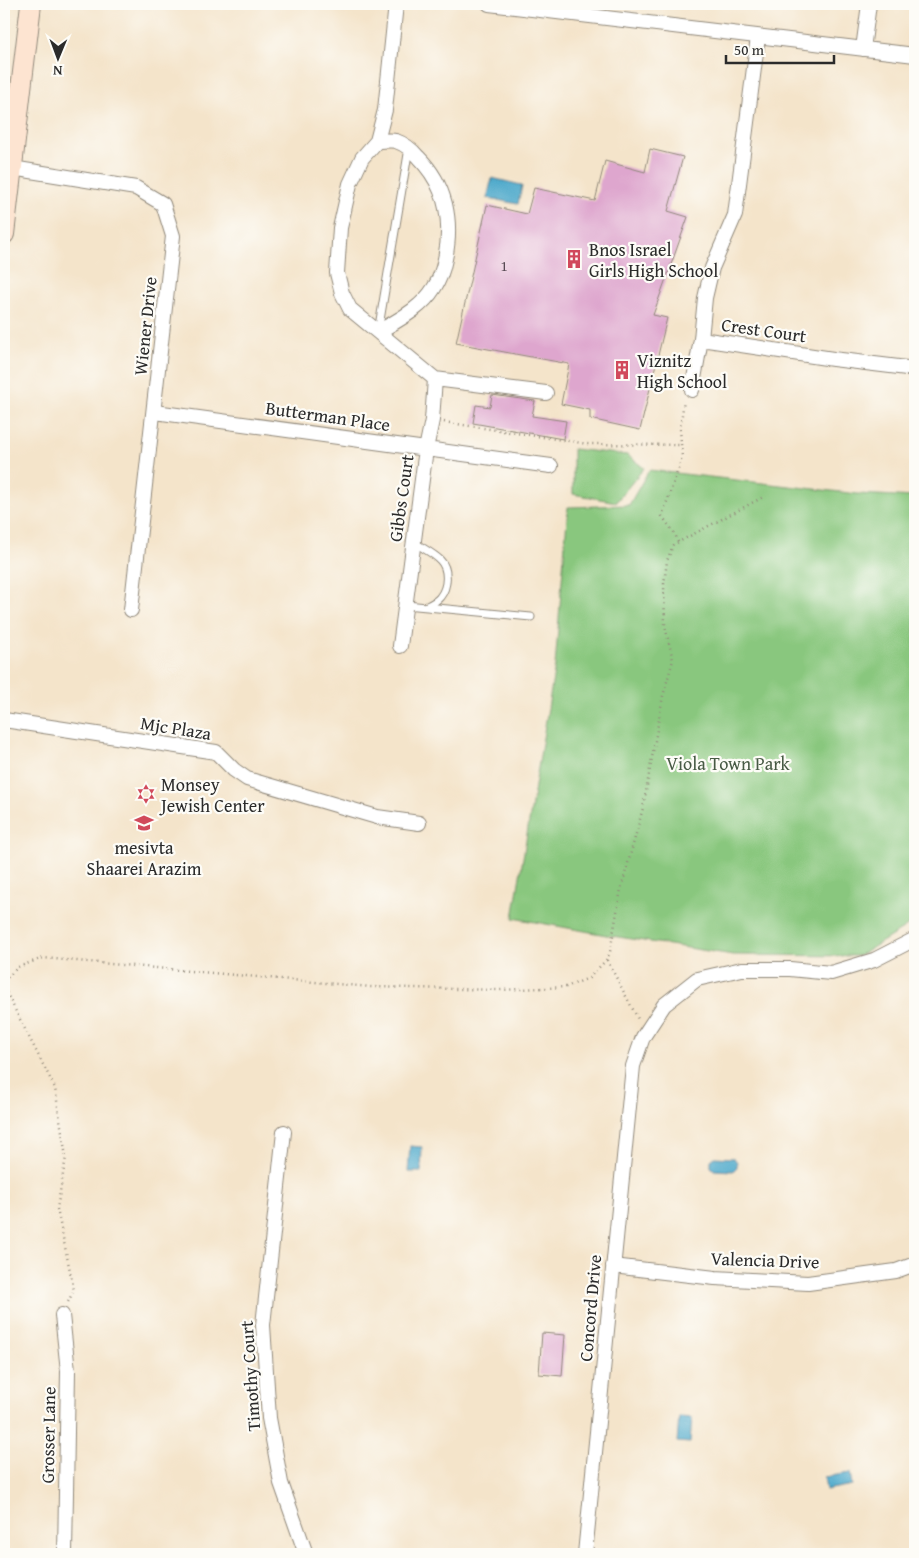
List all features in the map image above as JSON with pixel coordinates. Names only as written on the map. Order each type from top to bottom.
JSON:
[{"type":"main road","points":[[4,234],[31,4]]},
{"type":"street","points":[[396,4],[385,110],[377,141],[362,158],[350,184],[340,228],[338,272],[342,293],[350,308],[436,379],[546,393]]},
{"type":"street","points":[[489,4],[915,56]]},
{"type":"street","points":[[864,49],[870,4]]},
{"type":"street","name":"Crest Court","points":[[758,37],[735,215],[712,268],[705,298],[701,339],[915,369]]},
{"type":"street","points":[[377,141],[395,141],[409,148],[427,166],[438,184],[446,206],[449,228],[442,270],[434,288],[412,313],[378,332]]},
{"type":"street","name":"Wiener Drive","points":[[12,168],[136,188],[163,204],[173,236],[155,412],[131,610]]},
{"type":"street","points":[[692,390],[701,339]]},
{"type":"street","points":[[426,449],[432,420],[436,379]]},
{"type":"street","name":"Butterman Place","points":[[155,412],[426,449]]},
{"type":"street","name":"Gibbs Court","points":[[400,646],[426,449],[551,466]]},
{"type":"street","name":"Mjc Plaza","points":[[4,720],[216,752],[247,780],[377,817],[419,823]]},
{"type":"street","name":"Concord Drive","points":[[585,1554],[633,1066],[643,1037],[664,1004],[697,979],[742,969],[790,968],[831,973],[874,960],[915,939]]},
{"type":"street","name":"Timothy Court","points":[[284,1132],[263,1325],[269,1418],[282,1483],[306,1554]]},
{"type":"street","name":"Valencia Drive","points":[[613,1266],[715,1278],[808,1283],[896,1271],[915,1264]]},
{"type":"street","name":"Grosser Lane","points":[[62,1316],[68,1371],[65,1554]]},
{"type":"lane","points":[[378,332],[409,148]]},
{"type":"lane","points":[[414,542],[440,560],[445,568],[445,588],[440,597],[427,606]]},
{"type":"lane","points":[[406,605],[531,617]]},
{"type":"path","points":[[678,542],[675,534],[662,516],[682,458],[680,428],[682,402],[692,390]]},
{"type":"path","points":[[432,420],[588,444],[681,445]]},
{"type":"path","points":[[4,981],[18,967],[43,958],[371,987],[499,990],[566,987],[589,978],[607,959],[621,889],[643,808],[663,696],[674,660],[665,626],[664,584],[667,561],[673,545],[765,496]]},
{"type":"path","points":[[607,959],[636,1018],[650,1027]]},
{"type":"path","points":[[4,988],[55,1088],[66,1157],[57,1209],[74,1290],[62,1316]]},
{"type":"green space","points":[[573,449],[627,455],[644,468],[616,502],[573,494]]},
{"type":"green space","name":"Viola Town Park","points":[[649,470],[858,494],[915,497],[915,919],[906,927],[859,956],[733,955],[513,918],[555,666],[568,507],[629,505]]},
{"type":"water","points":[[492,178],[522,186],[518,204],[487,198]]},
{"type":"water","points":[[410,1146],[422,1147],[421,1172],[408,1172]]},
{"type":"water","points":[[715,1157],[734,1158],[737,1162],[737,1167],[733,1171],[714,1170],[711,1167],[711,1160]]},
{"type":"water","points":[[679,1417],[692,1418],[690,1443],[677,1442]]},
{"type":"water","points":[[850,1473],[852,1485],[826,1490],[824,1477]]},
{"type":"building","name":"Bnos Israel Girls High School","points":[[650,149],[683,157],[668,211],[688,217],[653,315],[667,318],[640,430],[590,419],[590,410],[561,404],[569,364],[456,343],[487,205],[527,214],[534,188],[595,201],[605,161],[645,172]]},
{"type":"building","points":[[492,395],[535,401],[532,416],[566,421],[563,439],[473,423],[476,405],[490,407]]},
{"type":"building","points":[[542,1333],[565,1335],[562,1376],[539,1374]]},
{"type":"place","name":"Bnos Israel Girls High School","points":[[574,259]]},
{"type":"place","name":"Viznitz High School","points":[[622,370]]},
{"type":"place","name":"Monsey Jewish Center","points":[[146,794]]},
{"type":"place","name":"mesivta Shaarei Arazim","points":[[144,823]]}]
